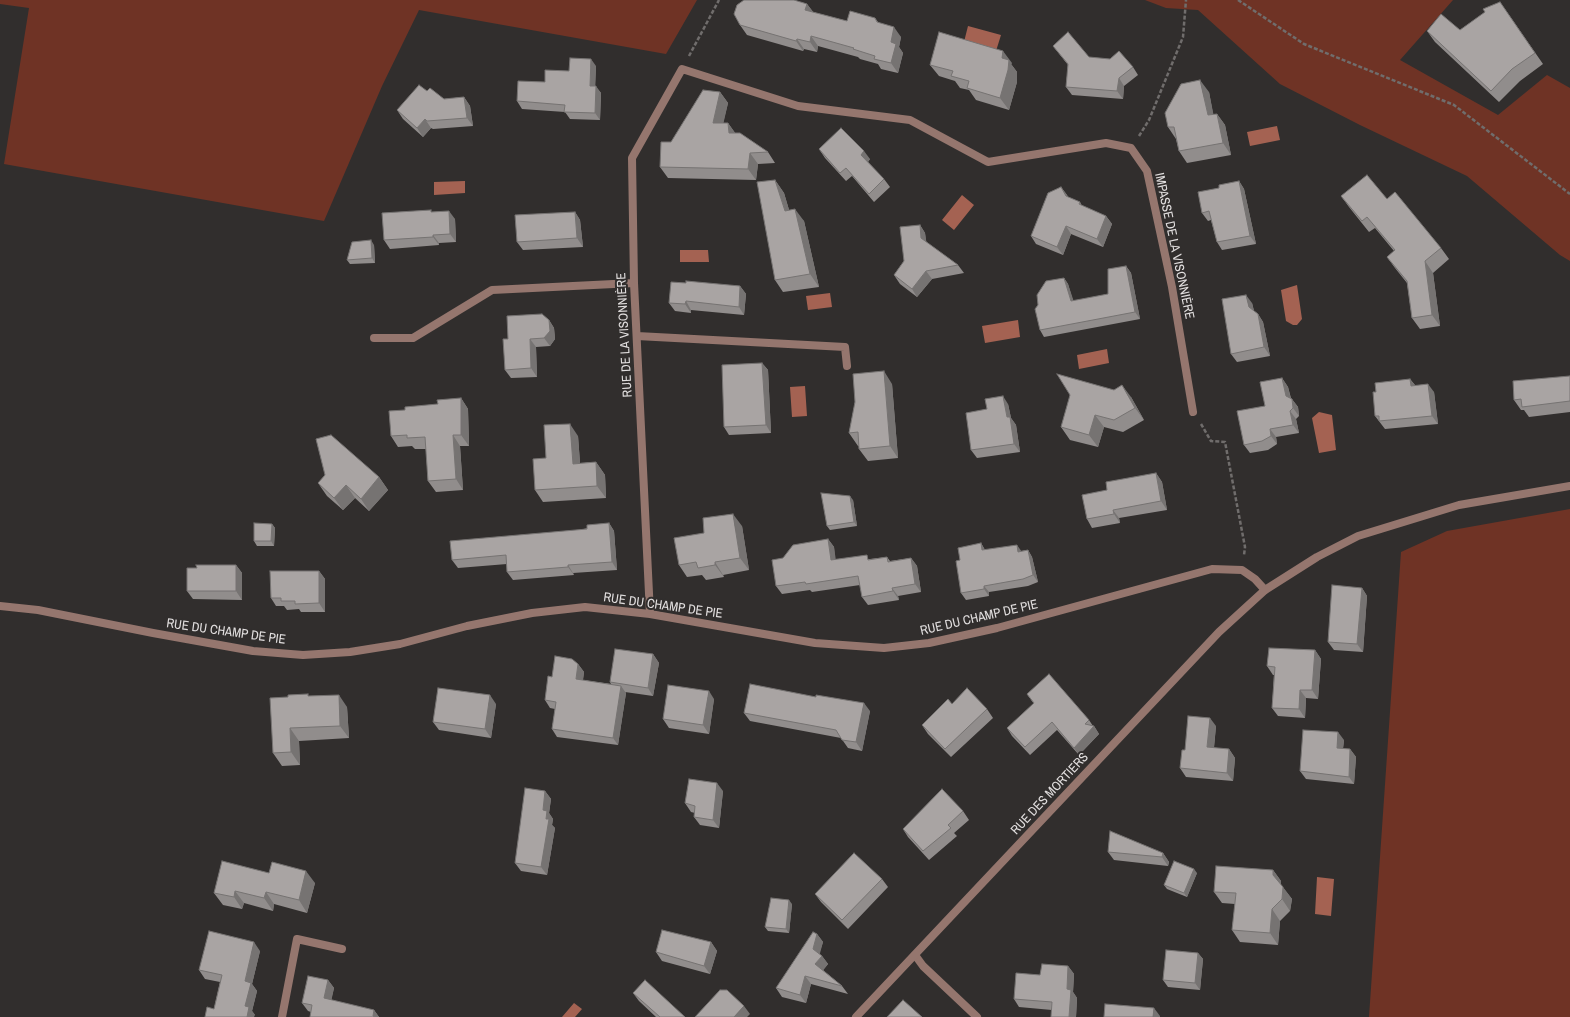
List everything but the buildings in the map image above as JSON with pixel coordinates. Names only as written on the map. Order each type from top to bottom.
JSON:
[{"type":"street","points":[[682,69],[798,106],[910,120],[988,162],[1106,143],[1131,148]]},
{"type":"street","name":"RUE DE LA VISONNIÈRE","points":[[650,614],[634,283],[632,158],[682,69]]},
{"type":"street","name":"IMPASSE DE LA VISONNIÈRE","points":[[1131,148],[1147,171],[1172,287],[1193,412]]},
{"type":"street","points":[[374,338],[413,338],[492,290],[634,283]]},
{"type":"street","points":[[637,336],[845,347],[847,366]]},
{"type":"street","name":"RUE DES MORTIERS","points":[[856,1017],[1219,632],[1265,590],[1317,557],[1358,536],[1459,504],[1570,486]]},
{"type":"street","name":"RUE DU CHAMP DE PIE","points":[[0,606],[38,610],[153,634],[253,651],[303,655],[350,652],[400,644],[467,626],[532,613],[585,608],[650,614],[815,644],[884,648],[930,643],[997,628],[1212,569],[1242,570]]},
{"type":"street","points":[[1242,570],[1255,579],[1265,590]]},
{"type":"street","points":[[282,1017],[297,939],[342,949]]},
{"type":"street","points":[[915,955],[923,966],[977,1017]]},
{"type":"path","points":[[682,69],[719,0]]},
{"type":"path","points":[[1131,148],[1149,120],[1183,37],[1186,0]]},
{"type":"path","points":[[1238,0],[1304,44],[1454,105],[1570,194]]},
{"type":"path","points":[[1193,412],[1211,441],[1226,442],[1245,547],[1242,570]]},
{"type":"shaded area","points":[[0,0],[697,0],[666,54],[419,10],[382,86],[324,221],[4,164],[29,8],[0,4]]},
{"type":"shaded area","points":[[1145,0],[1453,0],[1400,60],[1498,115],[1547,75],[1570,88],[1570,261],[1560,255],[1467,176],[1360,125],[1280,84],[1198,10],[1166,8]]},
{"type":"shaded area","points":[[968,26],[1001,35],[996,51],[964,42]]},
{"type":"shaded area","points":[[1277,126],[1280,140],[1250,146],[1247,132]]},
{"type":"shaded area","points":[[465,181],[465,193],[434,195],[434,182]]},
{"type":"shaded area","points":[[962,195],[974,205],[954,230],[942,220]]},
{"type":"shaded area","points":[[680,250],[708,250],[709,262],[680,262]]},
{"type":"shaded area","points":[[1297,285],[1302,319],[1297,325],[1293,325],[1286,321],[1281,290]]},
{"type":"shaded area","points":[[830,293],[832,307],[808,310],[806,296]]},
{"type":"shaded area","points":[[1018,320],[1020,337],[985,343],[982,326]]},
{"type":"shaded area","points":[[1107,349],[1109,363],[1079,369],[1077,355]]},
{"type":"shaded area","points":[[805,386],[807,416],[792,417],[790,387]]},
{"type":"shaded area","points":[[1319,412],[1332,415],[1336,450],[1319,453],[1312,418]]},
{"type":"shaded area","points":[[1570,509],[1570,1017],[1369,1017],[1401,552],[1447,531]]},
{"type":"shaded area","points":[[1317,877],[1334,879],[1331,916],[1315,914]]},
{"type":"shaded area","points":[[574,1003],[582,1009],[575,1017],[562,1017]]}]
